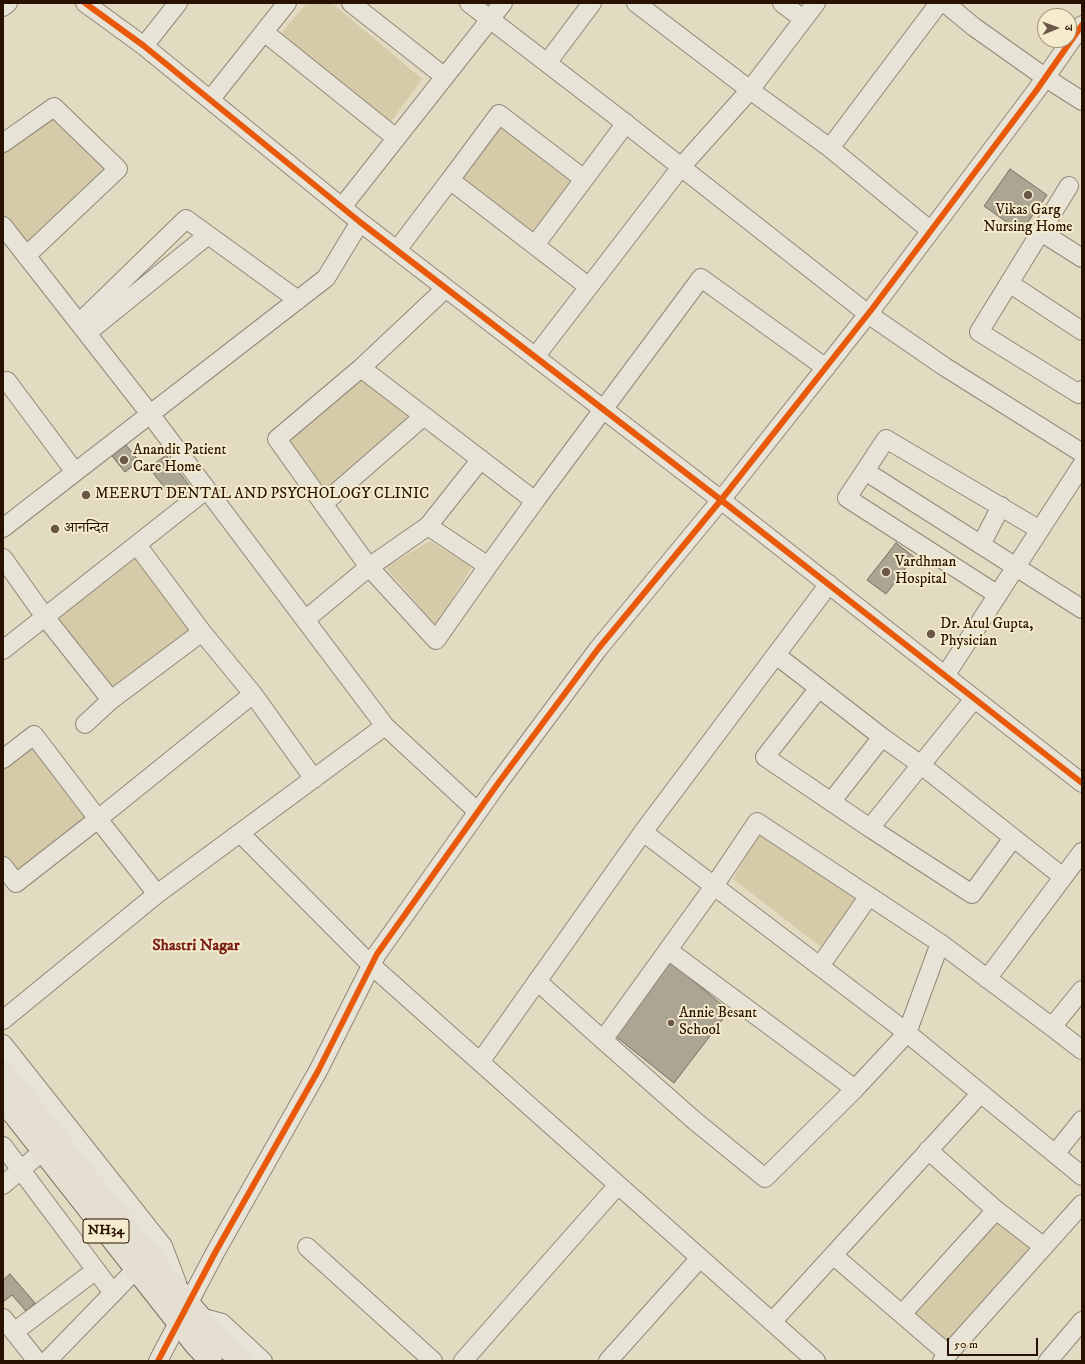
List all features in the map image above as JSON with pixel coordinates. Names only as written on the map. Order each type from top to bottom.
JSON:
[{"type":"highway","name":"NH34","points":[[3,1071],[97,1190],[220,1341],[241,1361]]},
{"type":"highway","name":"NH34","points":[[3,1100],[179,1324],[211,1361]]},
{"type":"street","points":[[3,7],[8,3]]},
{"type":"street","points":[[85,3],[144,46],[360,222],[722,500],[1082,783]]},
{"type":"street","points":[[144,46],[178,3]]},
{"type":"street","points":[[210,100],[287,3]]},
{"type":"street","points":[[351,3],[445,78]]},
{"type":"street","points":[[470,3],[626,123],[868,314],[945,366],[1082,452]]},
{"type":"street","points":[[342,207],[503,3]]},
{"type":"street","points":[[547,63],[592,3]]},
{"type":"street","points":[[636,3],[750,90],[830,148],[931,231]]},
{"type":"street","points":[[782,3],[804,20]]},
{"type":"street","points":[[535,357],[681,167],[750,90],[816,3]]},
{"type":"street","points":[[830,148],[939,3]]},
{"type":"street","points":[[945,3],[974,27],[1046,78],[1082,101]]},
{"type":"street","points":[[165,1358],[179,1324],[216,1251],[318,1071],[377,954],[478,812],[598,649],[722,500],[868,314],[1046,78],[1082,25]]},
{"type":"street","points":[[264,32],[396,138]]},
{"type":"street","points":[[3,143],[54,107],[118,169],[26,256]]},
{"type":"street","points":[[397,250],[499,114],[584,179]]},
{"type":"street","points":[[535,245],[626,123]]},
{"type":"street","points":[[450,180],[589,287]]},
{"type":"street","points":[[1069,186],[979,332],[1079,394],[1082,390]]},
{"type":"street","points":[[83,328],[186,219],[298,300]]},
{"type":"street","points":[[3,528],[326,278],[360,222]]},
{"type":"street","points":[[3,226],[150,414],[385,726],[478,812]]},
{"type":"street","points":[[1041,232],[1082,258]]},
{"type":"street","points":[[83,328],[208,235]]},
{"type":"street","points":[[446,288],[361,368],[276,439],[369,566],[436,640],[535,501],[701,278],[826,368]]},
{"type":"street","points":[[1009,283],[1082,331]]},
{"type":"street","points":[[361,368],[535,501]]},
{"type":"street","points":[[4,380],[75,472]]},
{"type":"street","points":[[323,504],[424,416]]},
{"type":"street","points":[[998,595],[847,498],[865,470],[886,439],[1040,530]]},
{"type":"street","points":[[304,620],[369,566],[428,526],[480,459]]},
{"type":"street","points":[[945,676],[1082,465]]},
{"type":"street","points":[[865,470],[1082,609]]},
{"type":"street","points":[[3,650],[206,490]]},
{"type":"street","points":[[981,545],[1001,506]]},
{"type":"street","points":[[428,526],[488,566]]},
{"type":"street","points":[[137,545],[202,632],[253,694],[314,779]]},
{"type":"street","points":[[3,558],[45,617],[111,700]]},
{"type":"street","points":[[480,1062],[642,832],[829,584]]},
{"type":"street","points":[[84,724],[111,700],[202,632]]},
{"type":"street","points":[[776,655],[882,737],[921,765],[1063,877]]},
{"type":"street","points":[[819,688],[765,757],[870,828],[972,894],[1012,838]]},
{"type":"street","points":[[3,866],[16,883],[253,694]]},
{"type":"street","points":[[870,828],[974,699]]},
{"type":"street","points":[[3,1020],[157,894],[385,726]]},
{"type":"street","points":[[3,759],[34,735],[157,894]]},
{"type":"street","points":[[831,802],[882,737]]},
{"type":"street","points":[[603,1040],[714,886],[757,822],[940,943],[1082,1050]]},
{"type":"street","points":[[642,832],[907,1033],[1082,1176]]},
{"type":"street","points":[[240,833],[371,965],[816,1361]]},
{"type":"street","points":[[988,979],[1082,852]]},
{"type":"street","points":[[820,966],[868,896]]},
{"type":"street","points":[[537,981],[695,1121],[765,1178],[855,1089],[907,1033],[940,943]]},
{"type":"street","points":[[668,950],[855,1089]]},
{"type":"street","points":[[1052,1027],[1082,990]]},
{"type":"street","points":[[3,1044],[163,1246],[190,1304],[222,1323],[263,1361]]},
{"type":"street","points":[[772,1322],[981,1093]]},
{"type":"street","points":[[1055,1154],[1082,1120]]},
{"type":"street","points":[[3,1146],[113,1293]]},
{"type":"street","points":[[928,1150],[996,1210],[1044,1247]]},
{"type":"street","points":[[3,1185],[43,1151]]},
{"type":"street","points":[[463,1361],[618,1185]]},
{"type":"street","points":[[833,1256],[902,1314],[945,1358],[1082,1204]]},
{"type":"street","points":[[902,1314],[996,1210]]},
{"type":"street","points":[[307,1247],[433,1361]]},
{"type":"street","points":[[608,1361],[700,1258]]},
{"type":"street","points":[[47,1361],[136,1269]]},
{"type":"street","points":[[14,1332],[96,1270]]},
{"type":"street","points":[[3,1318],[37,1361]]},
{"type":"street","points":[[1048,1361],[1082,1321]]},
{"type":"shaded area","points":[[307,3],[332,3],[422,79],[387,127],[279,36]]},
{"type":"shaded area","points":[[55,116],[108,169],[27,244],[3,213],[3,151]]},
{"type":"shaded area","points":[[500,120],[576,179],[534,236],[457,178]]},
{"type":"shaded area","points":[[362,375],[415,416],[324,496],[284,439]]},
{"type":"shaded area","points":[[430,541],[472,567],[436,625],[385,567]]},
{"type":"shaded area","points":[[135,554],[193,631],[113,693],[51,618]]},
{"type":"shaded area","points":[[35,744],[89,817],[19,874],[3,854],[3,767]]},
{"type":"shaded area","points":[[761,831],[860,896],[821,947],[733,879]]},
{"type":"shaded area","points":[[997,1218],[1036,1247],[949,1343],[910,1313]]},
{"type":"building","points":[[1010,169],[1047,195],[1021,232],[984,206]]},
{"type":"building","points":[[126,445],[139,461],[125,472],[112,456]]},
{"type":"building","points":[[166,455],[189,485],[173,498],[149,468]]},
{"type":"building","points":[[896,543],[914,557],[886,594],[867,580]]},
{"type":"building","name":"Annie Besant School","points":[[670,961],[729,1011],[674,1083],[614,1035]]},
{"type":"building","points":[[10,1274],[35,1303],[26,1311],[12,1295],[3,1302],[3,1280]]},
{"type":"cycle path","points":[[85,3],[144,46],[360,222],[721,500],[1082,783]]},
{"type":"cycle path","points":[[158,1361],[216,1251],[318,1071],[377,954],[499,782],[598,649],[721,500],[872,309],[1036,91],[1082,25]]},
{"type":"place","name":"Vikas Garg Nursing Home","points":[[1028,195]]},
{"type":"place","name":"Anandit Patient Care Home","points":[[124,460]]},
{"type":"place","name":"MEERUT DENTAL AND PSYCHOLOGY CLINIC","points":[[86,495]]},
{"type":"place","name":"आनन्दित","points":[[55,529]]},
{"type":"place","name":"Vardhman Hospital","points":[[886,572]]},
{"type":"place","name":"Dr. Atul Gupta, Physician","points":[[931,634]]},
{"type":"place","name":"Annie Besant School","points":[[671,1023]]},
{"type":"district","name":"Shastri Nagar","points":[[196,947]]}]
